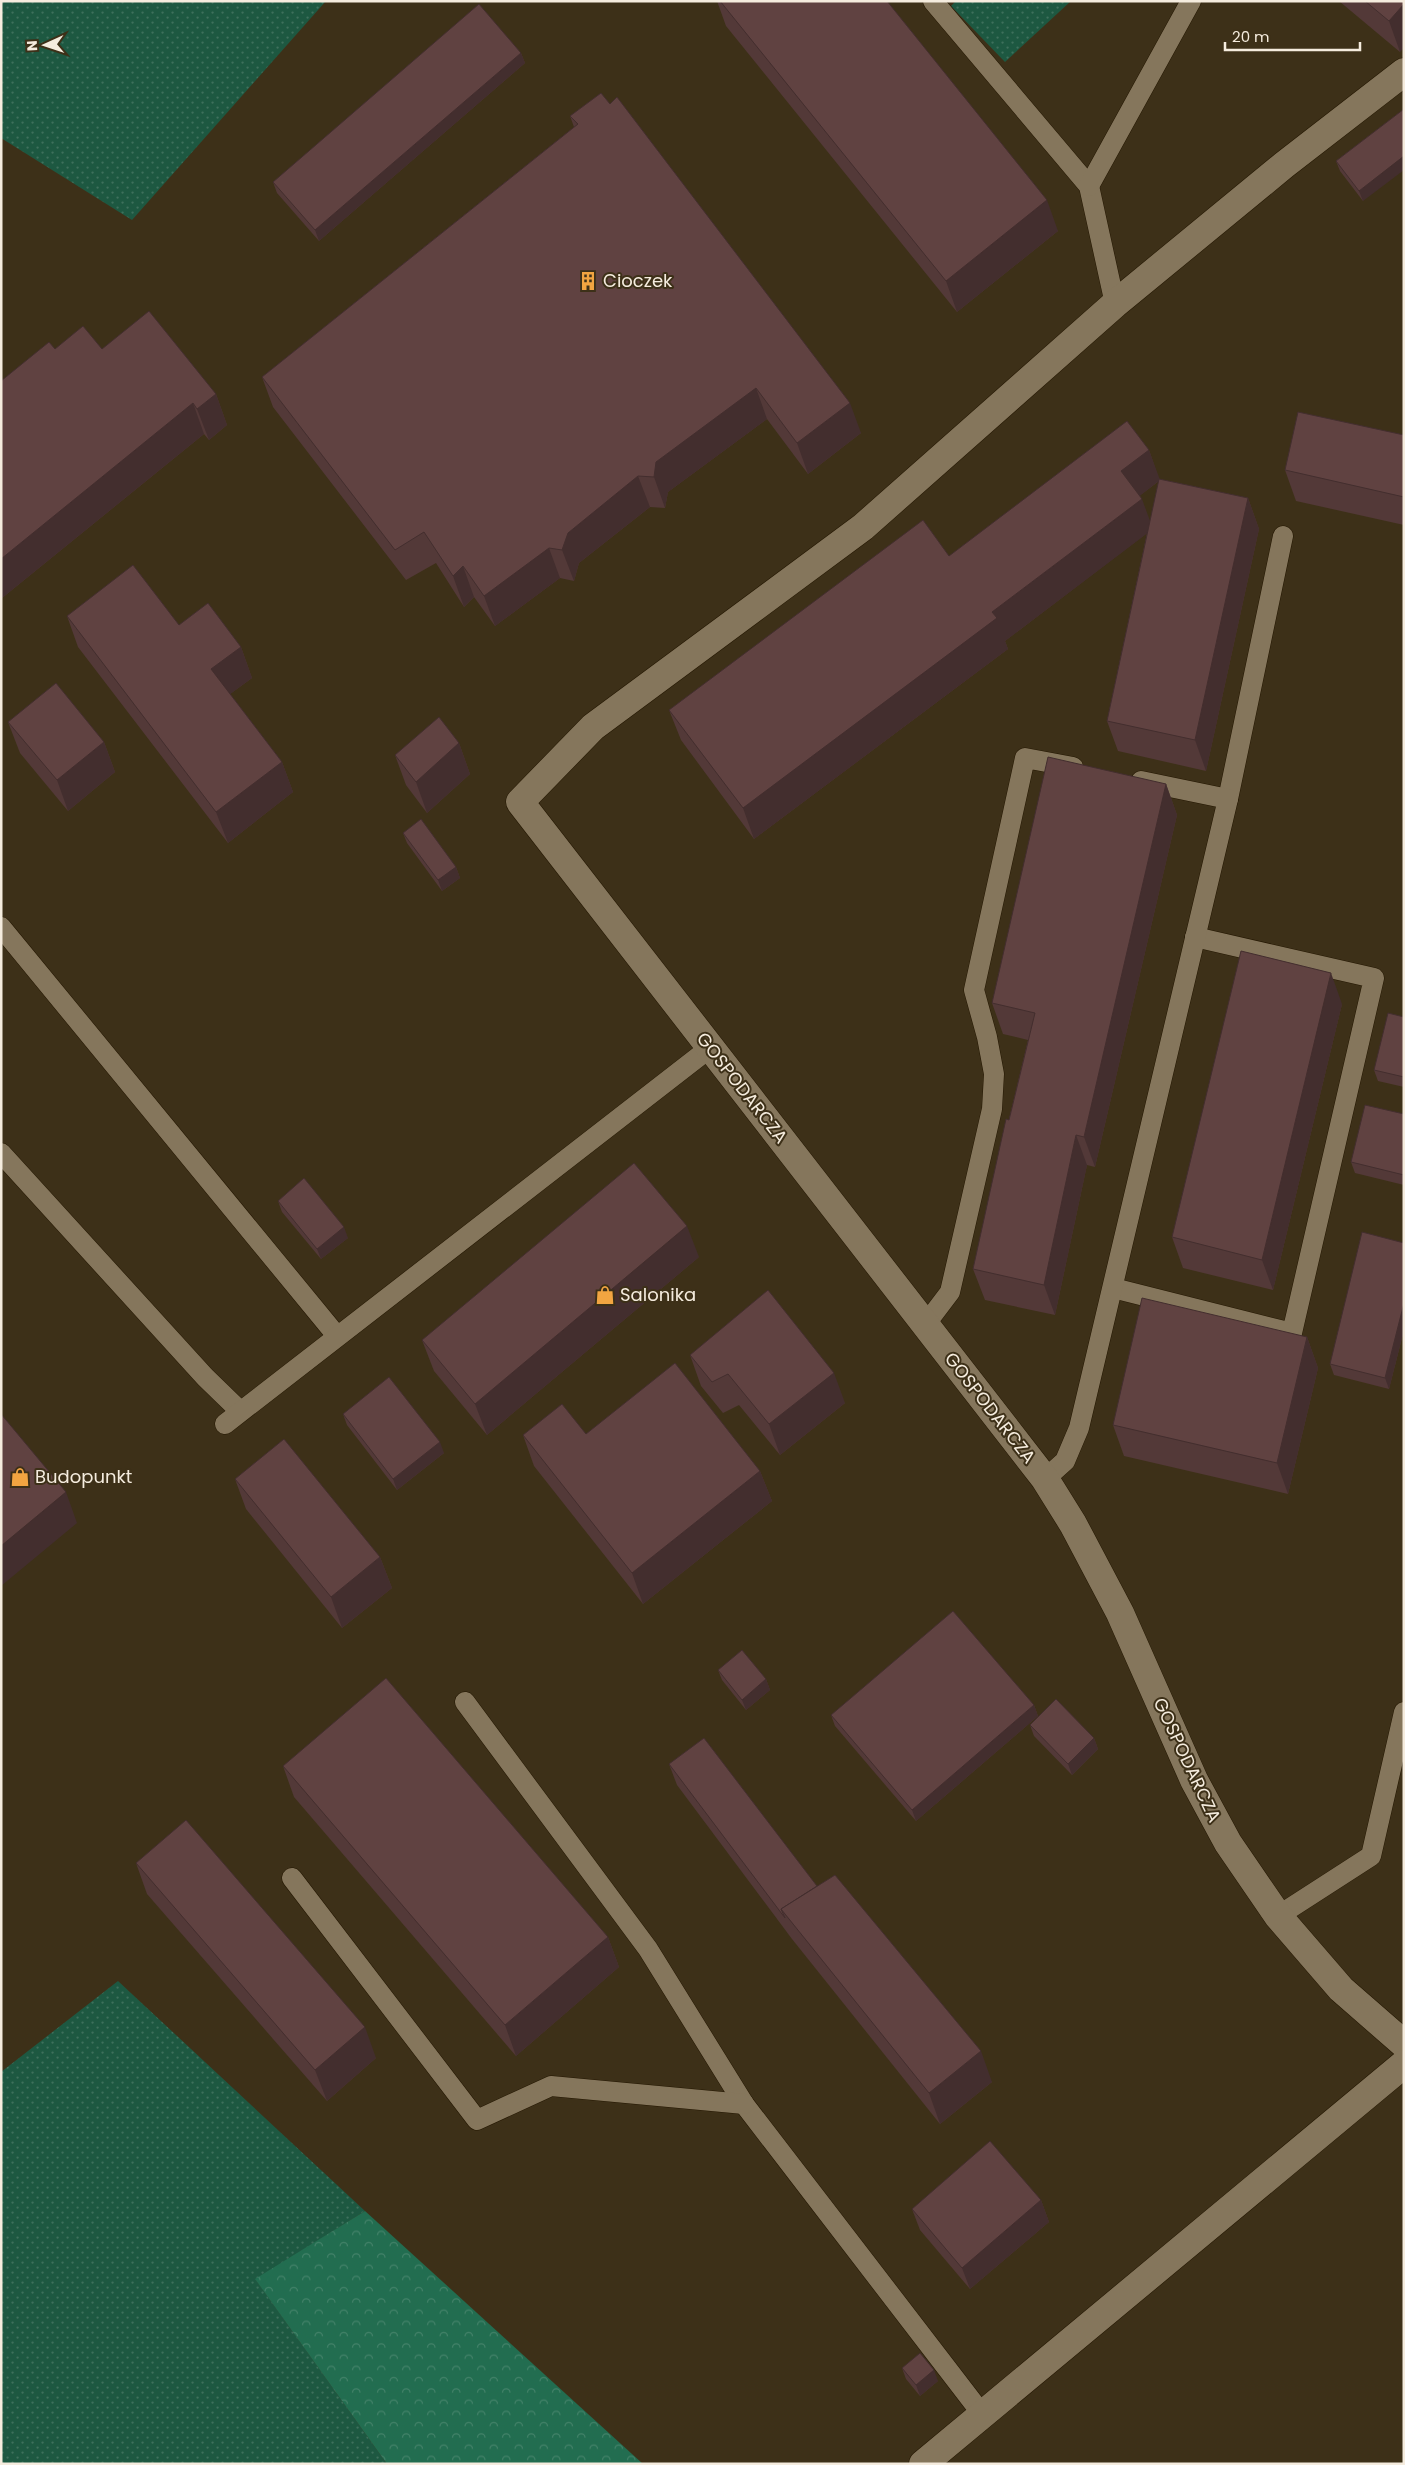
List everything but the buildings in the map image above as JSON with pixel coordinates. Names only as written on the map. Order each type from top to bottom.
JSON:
[{"type":"street","points":[[1115,304],[1284,165],[1404,72]]},
{"type":"street","name":"GOSPODARCZA","points":[[1115,304],[863,527],[593,727],[520,802],[1045,1479],[1073,1524],[1120,1613],[1194,1780],[1228,1844],[1278,1916],[1341,1989],[1404,2044]]},
{"type":"street","points":[[923,2464],[1404,2064]]},
{"type":"lane","points":[[933,1],[1089,186],[1115,304]]},
{"type":"lane","points":[[1089,186],[1191,1]]},
{"type":"lane","points":[[1045,1479],[1065,1461],[1079,1428],[1228,799],[1283,536]]},
{"type":"lane","points":[[925,1324],[950,1292],[992,1109],[994,1074],[987,1037],[974,990],[1026,758],[1093,771]]},
{"type":"lane","points":[[1122,777],[1228,799]]},
{"type":"lane","points":[[1,928],[337,1336]]},
{"type":"lane","points":[[1113,1288],[1292,1333],[1374,978],[1195,937]]},
{"type":"lane","points":[[1,1153],[198,1370],[232,1417],[711,1047]]},
{"type":"lane","points":[[465,1702],[648,1949],[744,2104],[982,2414]]},
{"type":"lane","points":[[1278,1916],[1371,1856],[1404,1712]]},
{"type":"lane","points":[[292,1878],[477,2120],[551,2086],[744,2104]]},
{"type":"green space","points":[[1,1],[326,1],[132,220],[1,138]]},
{"type":"green space","points":[[956,1],[1071,1],[1005,62],[951,6]]},
{"type":"green space","points":[[118,1981],[365,2211],[256,2280],[387,2464],[1,2464],[1,2072]]},
{"type":"green space","points":[[365,2211],[643,2464],[387,2464],[255,2279]]},
{"type":"place","name":"Cioczek","points":[[588,281]]},
{"type":"place","name":"Salonika","points":[[605,1295]]},
{"type":"place","name":"Budopunkt","points":[[20,1477]]}]
